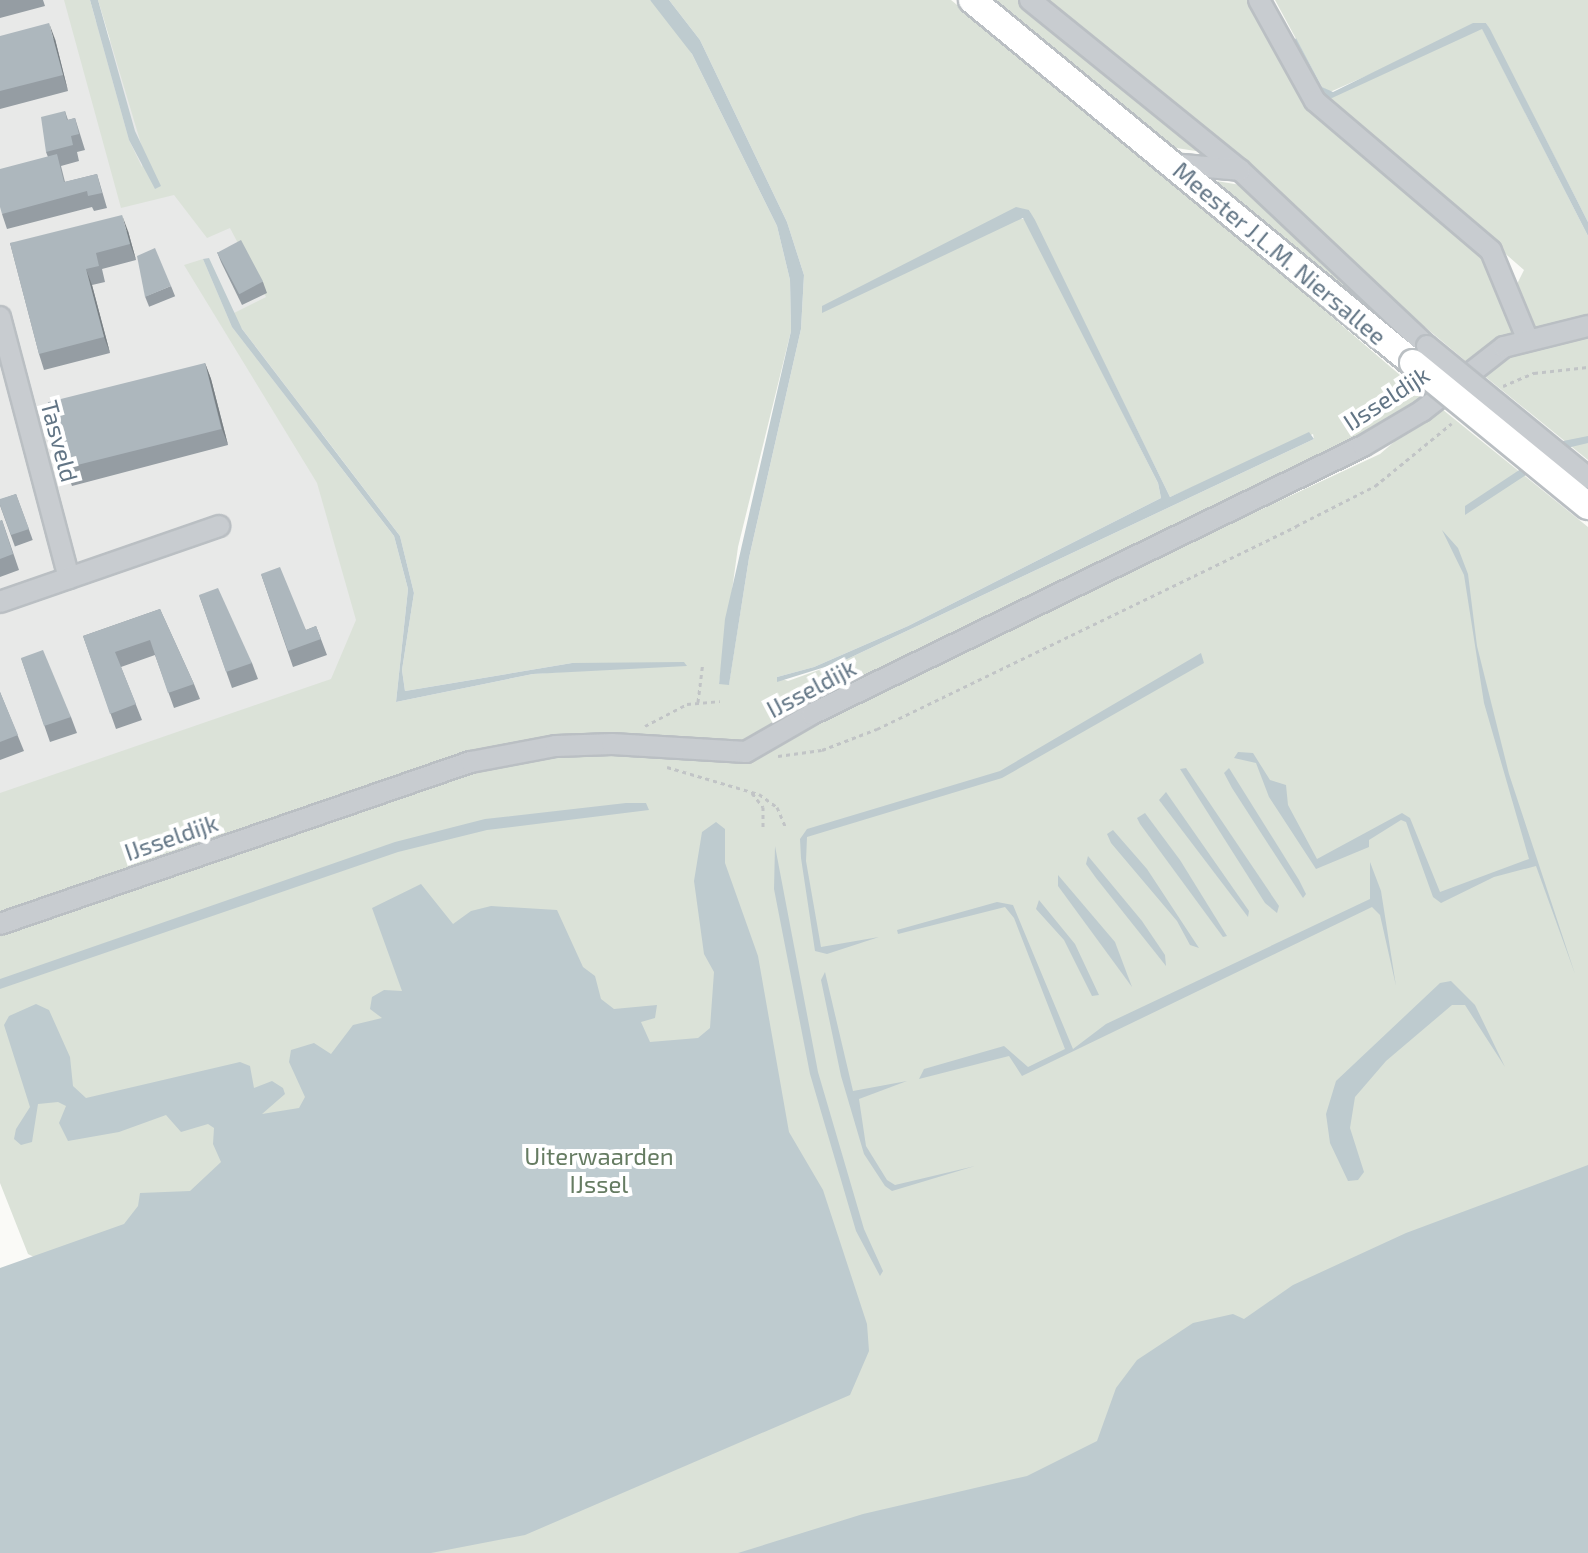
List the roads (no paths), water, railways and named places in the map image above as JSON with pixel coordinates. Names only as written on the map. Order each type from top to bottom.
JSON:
[{"type":"main road","name":"Meester J.L.M. Niersallee","points":[[972,0],[1172,164],[1420,354],[1588,506]]},
{"type":"street","name":"Meester J.L.M. Niersallee","points":[[1030,0],[1240,170],[1420,354],[1588,478]]},
{"type":"street","points":[[1259,0],[1315,101],[1491,251],[1527,338]]},
{"type":"street","points":[[1172,164],[1240,170]]},
{"type":"street","name":"Tasveld","points":[[0,317],[69,578]]},
{"type":"street","name":"IJsseldijk","points":[[0,924],[471,762],[556,746],[746,752],[812,714],[1363,446],[1422,411],[1488,356],[1527,338],[1588,326]]},
{"type":"street","points":[[0,602],[219,526]]},
{"type":"park label","name":"Uiterwaarden IJssel","points":[[599,1170]]}]
